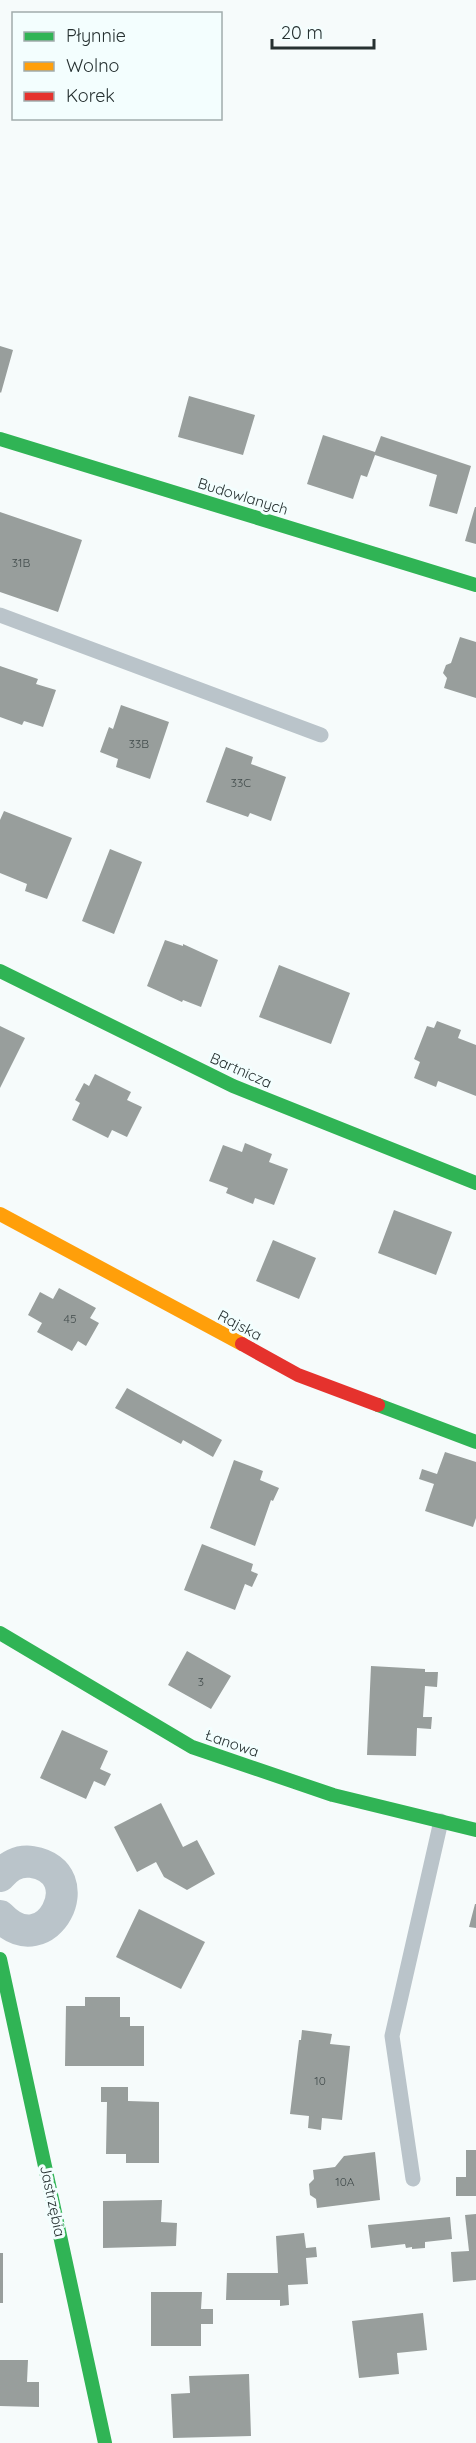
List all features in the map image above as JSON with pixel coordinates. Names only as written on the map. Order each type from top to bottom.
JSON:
[{"type":"street","name":"Budowlanych","points":[[0,439],[476,585]]},
{"type":"street","name":"Bartnicza","points":[[0,971],[233,1086],[476,1183]]},
{"type":"street","name":"Rajska","points":[[0,1214],[298,1375],[476,1442]]},
{"type":"street","name":"Łanowa","points":[[0,1633],[192,1747],[333,1795],[476,1830]]},
{"type":"street","points":[[0,1876],[8,1867],[18,1862],[29,1861],[49,1868],[61,1886],[61,1908],[47,1924],[27,1930],[3,1929]]},
{"type":"street","name":"Jastrzębia","points":[[0,1959],[105,2443]]},
{"type":"lane","points":[[0,615],[321,735]]},
{"type":"lane","points":[[413,2179],[392,2036],[441,1821]]},
{"type":"building","points":[[0,346],[13,350],[1,393],[0,392]]},
{"type":"building","points":[[189,396],[255,415],[243,455],[178,437]]},
{"type":"building","points":[[323,435],[375,452],[381,436],[471,466],[457,514],[429,506],[437,475],[375,455],[367,477],[361,475],[353,499],[307,484]]},
{"type":"building","points":[[476,507],[476,544],[465,541]]},
{"type":"building","points":[[0,512],[82,540],[58,612],[0,592]]},
{"type":"building","points":[[460,637],[476,642],[476,698],[444,688],[447,678],[443,673],[446,665],[451,663]]},
{"type":"building","points":[[0,666],[38,679],[36,684],[56,690],[43,727],[24,721],[22,725],[0,717]]},
{"type":"building","points":[[121,705],[169,722],[150,779],[116,767],[118,759],[100,752],[109,727],[113,729]]},
{"type":"building","points":[[226,747],[253,757],[251,764],[286,777],[271,821],[250,813],[248,817],[206,802]]},
{"type":"building","points":[[4,811],[72,838],[47,899],[25,891],[27,884],[0,873],[0,820]]},
{"type":"building","points":[[110,849],[142,862],[114,934],[82,921]]},
{"type":"building","points":[[165,940],[183,946],[183,944],[218,960],[201,1007],[183,1000],[182,1002],[147,986]]},
{"type":"building","points":[[279,965],[350,993],[331,1044],[259,1017]]},
{"type":"building","points":[[437,1021],[461,1030],[458,1038],[476,1045],[476,1096],[438,1081],[436,1087],[414,1078],[420,1062],[414,1059],[427,1026],[434,1028]]},
{"type":"building","points":[[0,1026],[25,1038],[0,1088]]},
{"type":"building","points":[[95,1074],[131,1092],[127,1100],[142,1107],[127,1137],[112,1130],[108,1138],[72,1120],[80,1103],[75,1100],[84,1083],[89,1086]]},
{"type":"building","points":[[245,1143],[272,1154],[269,1162],[288,1169],[274,1205],[255,1198],[253,1204],[226,1193],[228,1188],[209,1181],[223,1145],[242,1152]]},
{"type":"building","points":[[394,1210],[452,1232],[436,1275],[378,1253]]},
{"type":"building","points":[[273,1240],[316,1258],[299,1299],[256,1281]]},
{"type":"building","points":[[59,1288],[96,1308],[90,1318],[99,1323],[86,1346],[78,1341],[72,1351],[37,1332],[42,1323],[28,1315],[40,1292],[53,1299]]},
{"type":"building","points":[[127,1388],[222,1440],[213,1457],[183,1440],[181,1444],[115,1408]]},
{"type":"building","points":[[445,1452],[476,1462],[476,1518],[473,1527],[425,1511],[434,1484],[419,1479],[422,1469],[437,1474]]},
{"type":"building","points":[[234,1460],[263,1471],[260,1480],[279,1488],[273,1501],[271,1500],[255,1546],[210,1528]]},
{"type":"building","points":[[202,1544],[253,1564],[251,1571],[258,1574],[252,1587],[245,1584],[235,1610],[184,1590]]},
{"type":"building","points":[[187,1651],[231,1676],[211,1709],[168,1685]]},
{"type":"building","points":[[371,1666],[425,1669],[425,1672],[438,1672],[437,1687],[425,1686],[423,1717],[432,1717],[431,1729],[417,1728],[416,1756],[367,1755]]},
{"type":"building","points":[[62,1730],[108,1751],[100,1769],[111,1774],[105,1786],[94,1781],[86,1799],[40,1778]]},
{"type":"building","points":[[161,1803],[183,1847],[197,1840],[215,1874],[187,1890],[164,1877],[156,1862],[137,1872],[114,1827]]},
{"type":"building","points":[[476,1904],[476,1928],[469,1927]]},
{"type":"building","points":[[139,1909],[205,1942],[181,1989],[116,1957]]},
{"type":"building","points":[[85,1997],[120,1997],[120,2017],[130,2017],[130,2026],[144,2026],[144,2066],[65,2066],[66,2006],[85,2006]]},
{"type":"building","points":[[302,2030],[332,2034],[330,2044],[350,2046],[342,2120],[322,2118],[321,2130],[308,2128],[309,2116],[290,2114]]},
{"type":"building","points":[[101,2087],[128,2087],[128,2101],[159,2102],[159,2163],[126,2163],[126,2154],[106,2154],[107,2102],[101,2102]]},
{"type":"building","points":[[466,2150],[476,2150],[476,2196],[456,2196],[456,2177],[466,2177]]},
{"type":"building","points":[[375,2152],[380,2200],[317,2208],[316,2199],[310,2195],[309,2184],[314,2179],[313,2170],[335,2167],[344,2156]]},
{"type":"building","points":[[162,2200],[161,2222],[177,2223],[176,2246],[103,2248],[103,2201]]},
{"type":"building","points":[[476,2214],[476,2280],[453,2282],[451,2252],[469,2251],[465,2215]]},
{"type":"building","points":[[450,2217],[452,2239],[425,2242],[425,2248],[406,2248],[405,2244],[371,2248],[368,2225]]},
{"type":"building","points":[[304,2233],[306,2248],[316,2247],[317,2257],[306,2258],[308,2284],[288,2285],[289,2305],[280,2306],[280,2300],[226,2300],[227,2273],[278,2273],[276,2236]]},
{"type":"building","points":[[0,2253],[3,2253],[3,2303],[0,2303]]},
{"type":"building","points":[[151,2292],[202,2292],[201,2309],[213,2309],[213,2324],[201,2324],[201,2346],[151,2346]]},
{"type":"building","points":[[423,2313],[427,2350],[397,2353],[399,2374],[359,2378],[352,2321]]},
{"type":"building","points":[[0,2360],[28,2360],[27,2382],[39,2382],[39,2407],[0,2406]]},
{"type":"building","points":[[249,2374],[251,2436],[173,2438],[171,2394],[190,2393],[189,2376]]},
{"type":"traffic: fast","points":[[0,439],[476,585]]},
{"type":"traffic: fast","points":[[0,971],[233,1086],[476,1183]]},
{"type":"traffic: fast","points":[[378,1405],[476,1442]]},
{"type":"traffic: fast","points":[[0,1633],[192,1747],[333,1795],[476,1830]]},
{"type":"traffic: fast","points":[[0,1959],[105,2443]]},
{"type":"traffic: slow","points":[[0,1214],[242,1344]]},
{"type":"traffic: jam","points":[[242,1344],[298,1375],[378,1405]]}]
